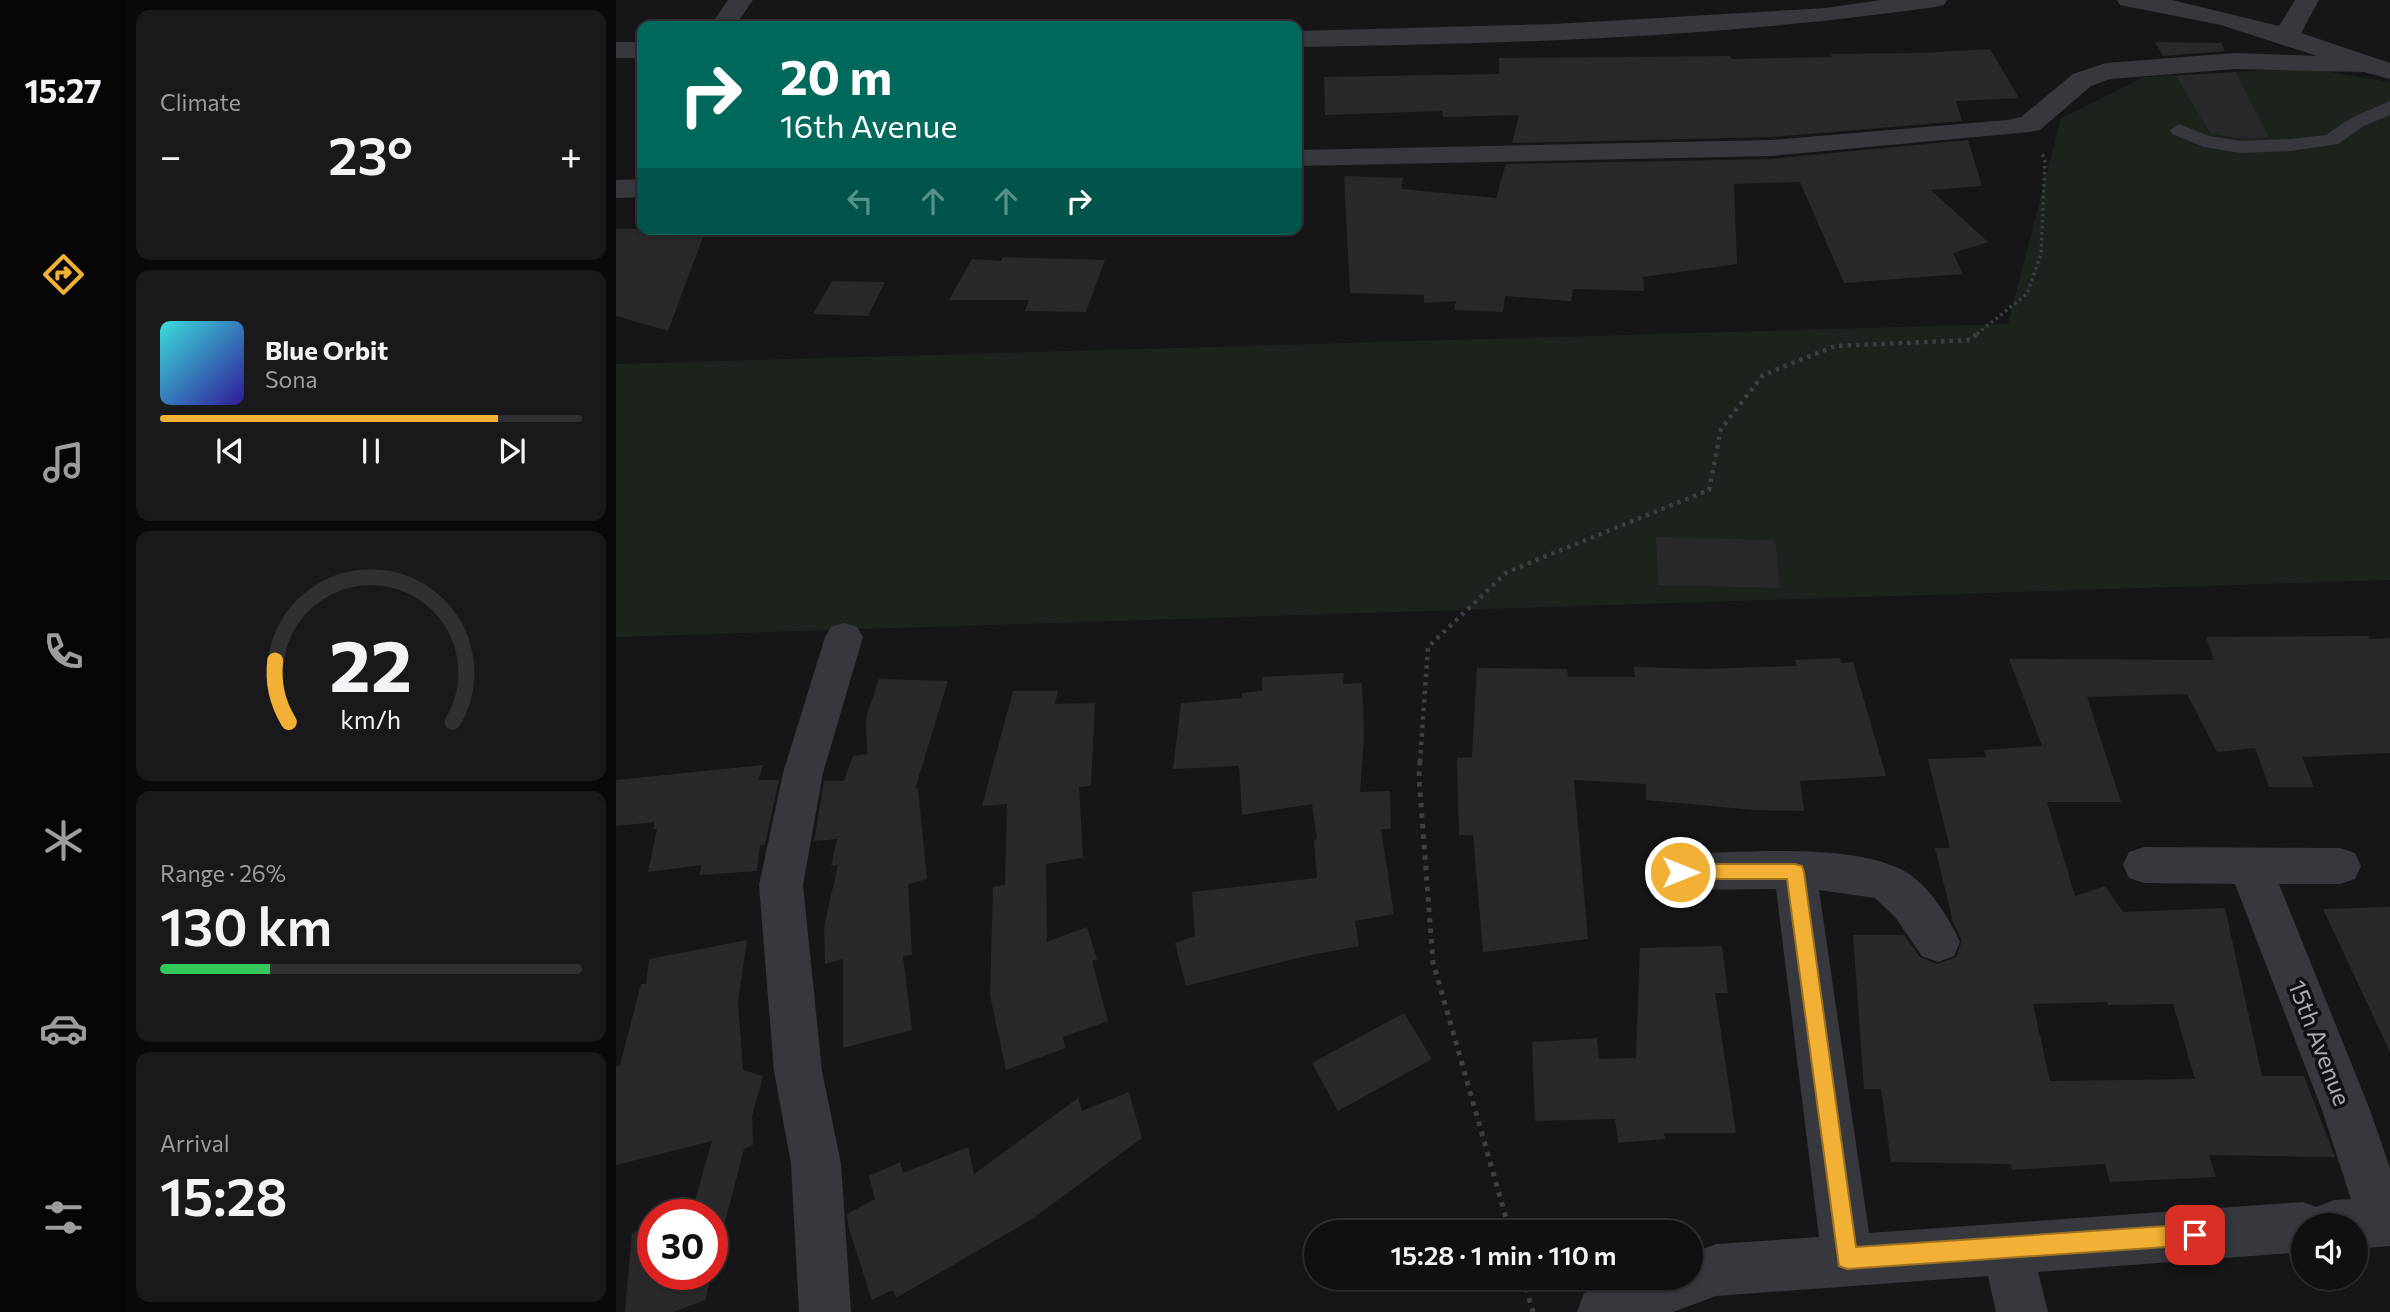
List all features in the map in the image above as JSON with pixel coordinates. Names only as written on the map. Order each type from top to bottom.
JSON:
[{"type":"street","points":[[726,21],[741,0]]},
{"type":"street","points":[[1302,39],[1555,32],[1826,15],[1908,1],[1935,0]]},
{"type":"street","points":[[2129,0],[2231,20],[2286,36],[2362,65],[2390,71]]},
{"type":"street","points":[[2286,36],[2307,0]]},
{"type":"street","points":[[616,50],[637,50]]},
{"type":"street","points":[[1302,158],[1772,148],[2029,124],[2082,80],[2106,71],[2236,61],[2362,65]]},
{"type":"street","points":[[616,189],[637,188]]},
{"type":"street","points":[[825,1312],[816,1164],[798,1071],[781,885],[803,773],[844,637]]},
{"type":"street","points":[[2144,865],[2340,866]]},
{"type":"street","name":"15th Avenue","points":[[2250,866],[2387,1221]]},
{"type":"street","points":[[1680,872],[1795,872],[1875,877],[1905,896],[1938,942]]},
{"type":"street","points":[[1795,872],[1847,1259]]},
{"type":"street","points":[[2368,1222],[2387,1221]]},
{"type":"street","points":[[1603,1312],[1716,1270],[2291,1228]]},
{"type":"street","points":[[2007,1248],[2022,1312]]},
{"type":"lane","points":[[2179,130],[2216,143],[2241,146],[2290,145],[2331,140],[2358,122],[2390,107]]},
{"type":"path","points":[[1507,1220],[1433,962],[1419,778],[1428,647],[1507,572],[1709,490],[1721,429],[1763,375],[1835,346],[1970,340],[2027,294],[2041,254],[2045,160],[2029,124]]},
{"type":"path","points":[[1526,1290],[1532,1312]]},
{"type":"shaded area","points":[[2307,68],[2390,82],[2390,580],[616,637],[616,364],[2008,324],[2061,118],[2144,77]]},
{"type":"building","points":[[2155,42],[2221,43],[2225,51],[2163,56]]},
{"type":"building","points":[[1990,49],[2019,98],[1956,101],[1962,121],[1771,137],[1512,143],[1519,115],[1443,117],[1442,111],[1325,115],[1324,77],[1499,74],[1499,58],[1730,56],[1731,59]]},
{"type":"building","points":[[2235,72],[2269,137],[2237,138],[2210,133],[2176,76]]},
{"type":"building","points":[[1968,140],[1982,186],[1931,190],[1988,242],[1953,253],[1963,274],[1844,283],[1800,182],[1734,184],[1737,264],[1643,277],[1644,291],[1573,289],[1571,301],[1505,296],[1503,312],[1454,310],[1456,301],[1424,303],[1424,295],[1350,293],[1344,176],[1403,178],[1401,189],[1496,198],[1506,164],[1771,159]]},
{"type":"building","points":[[616,229],[637,229],[637,235],[704,235],[668,331],[616,316]]},
{"type":"building","points":[[1003,257],[1105,260],[1086,312],[1025,311],[1029,300],[949,300],[972,259],[1001,261]]},
{"type":"building","points":[[832,281],[885,282],[868,316],[813,314]]},
{"type":"building","points":[[1656,537],[1775,540],[1780,588],[1658,585]]},
{"type":"building","points":[[2206,637],[2390,638],[2390,753],[2302,757],[2314,787],[2269,787],[2255,748],[2217,752],[2187,694],[2087,697],[2121,802],[2047,802],[2075,896],[2105,886],[2123,912],[2225,908],[2262,1076],[2304,1076],[2335,1157],[2209,1155],[2216,1177],[2110,1182],[2105,1164],[2012,1170],[2010,1164],[1891,1162],[1881,1089],[1864,1089],[1853,935],[1904,935],[1920,957],[1937,964],[1956,957],[1962,941],[1953,922],[1935,848],[1950,848],[1928,759],[1986,757],[1984,750],[2042,746],[2009,659],[2214,660]],"holes":[[[2107,1002],[2108,1005],[2173,1004],[2195,1079],[2050,1081],[2033,1004]]]},
{"type":"building","points":[[1840,658],[1841,663],[1853,662],[1886,776],[1800,781],[1804,811],[1754,810],[1646,800],[1646,784],[1574,780],[1588,939],[1483,952],[1473,835],[1459,835],[1457,758],[1472,757],[1477,668],[1567,669],[1568,677],[1635,677],[1634,667],[1702,669],[1797,666],[1795,660]]},
{"type":"building","points":[[1344,673],[1343,684],[1362,683],[1364,739],[1360,792],[1390,791],[1391,829],[1381,829],[1394,914],[1355,921],[1359,946],[1306,956],[1186,986],[1175,943],[1195,936],[1192,892],[1317,878],[1314,840],[1317,839],[1312,804],[1242,815],[1239,766],[1173,769],[1181,703],[1242,698],[1242,693],[1262,691],[1262,677]]},
{"type":"building","points":[[879,679],[948,681],[915,789],[918,788],[927,879],[908,884],[912,955],[903,956],[912,1030],[843,1048],[843,959],[825,964],[824,927],[838,865],[831,866],[837,839],[814,841],[824,781],[844,781],[853,756],[867,754],[866,718]]},
{"type":"building","points":[[1013,691],[1058,691],[1055,704],[1095,703],[1091,786],[1079,787],[1083,858],[1046,864],[1047,942],[1087,927],[1097,959],[1092,961],[1108,1021],[1063,1037],[1065,1048],[1006,1070],[990,995],[993,887],[1005,885],[1007,804],[982,806]]},
{"type":"building","points":[[763,765],[758,780],[779,780],[765,844],[760,845],[757,871],[699,875],[702,865],[648,872],[657,829],[653,829],[655,822],[616,826],[616,780]]},
{"type":"building","points":[[2390,907],[2390,1052],[2323,909]]},
{"type":"building","points":[[747,940],[738,1002],[743,1070],[763,1076],[752,1116],[753,1145],[744,1149],[728,1210],[728,1199],[695,1199],[712,1141],[616,1165],[616,1066],[620,1065],[641,984],[646,984],[649,959]]},
{"type":"building","points":[[1722,946],[1728,993],[1715,993],[1736,1133],[1664,1133],[1665,1139],[1618,1143],[1615,1119],[1535,1121],[1532,1042],[1597,1038],[1599,1059],[1636,1058],[1640,948]]},
{"type":"building","points":[[1404,1013],[1432,1059],[1338,1111],[1312,1063]]},
{"type":"building","points":[[1129,1092],[1142,1138],[1032,1219],[896,1298],[893,1290],[872,1300],[848,1226],[847,1214],[875,1199],[869,1176],[900,1162],[903,1173],[968,1147],[974,1174],[1078,1098],[1082,1111]]},
{"type":"building","points":[[637,1232],[637,1290],[708,1290],[705,1300],[673,1312],[625,1312],[632,1233]]},
{"type":"route","points":[[1680,872],[1795,872],[1847,1259],[2195,1235]]}]
